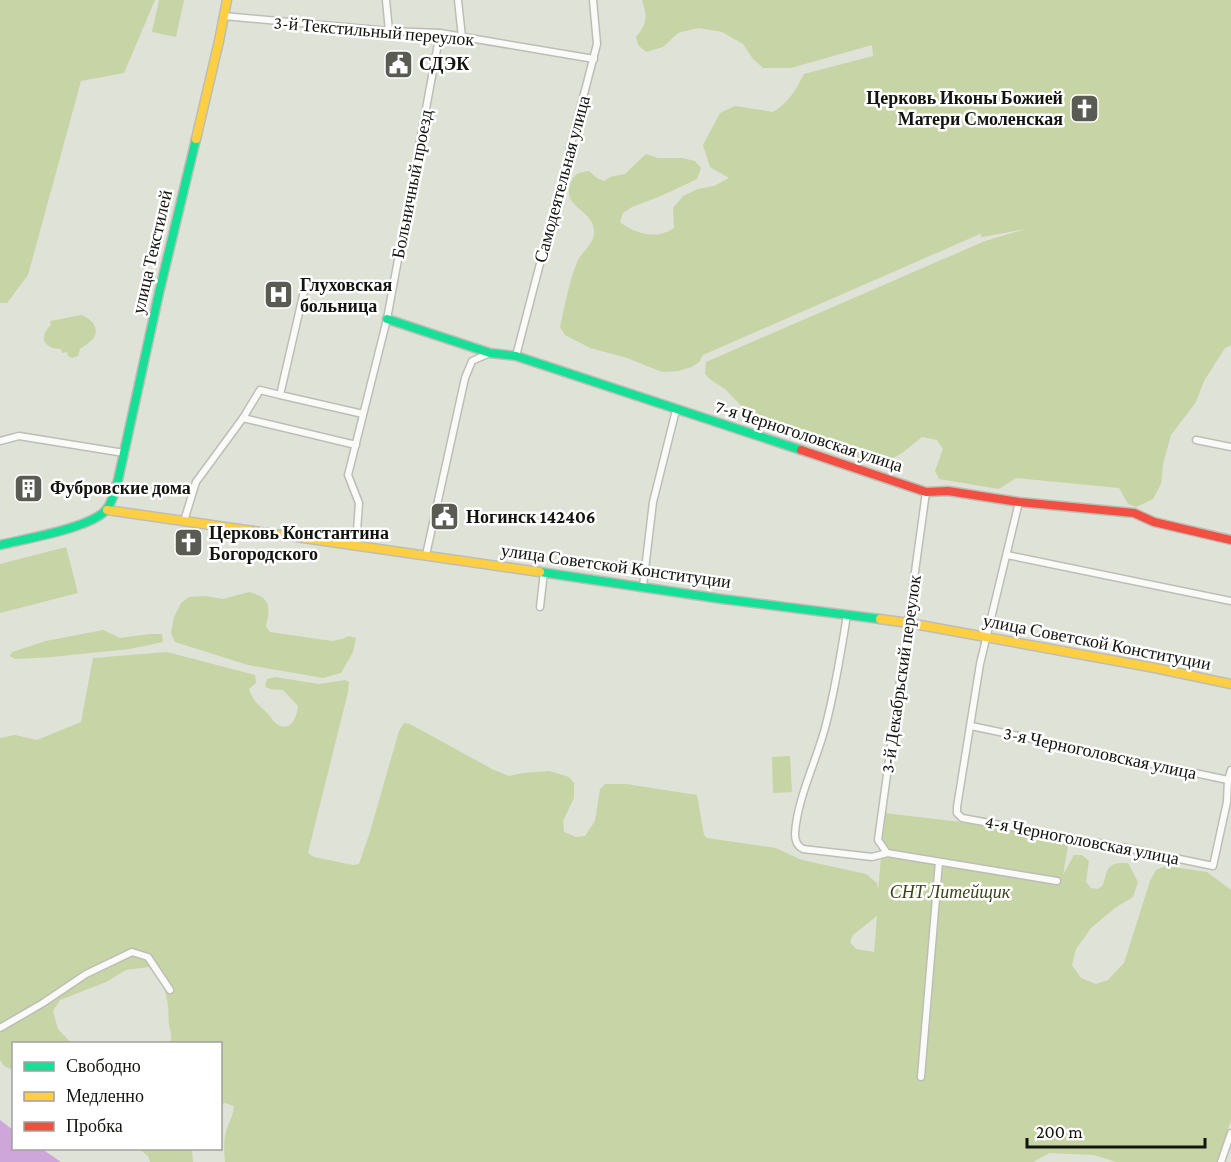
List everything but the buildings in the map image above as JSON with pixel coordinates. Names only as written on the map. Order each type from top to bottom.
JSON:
[{"type":"street","name":"улица Текстилей","points":[[107,510],[116,491],[227,0]]},
{"type":"street","points":[[386,0],[389,31]]},
{"type":"street","points":[[458,0],[462,37]]},
{"type":"street","name":"Самодеятельная улица","points":[[516,357],[594,59],[597,44],[593,0]]},
{"type":"street","name":"3-й Текстильный переулок","points":[[224,16],[389,31],[440,33],[594,59]]},
{"type":"street","name":"Больничный проезд","points":[[356,545],[359,503],[348,475],[387,320],[440,33]]},
{"type":"street","points":[[280,395],[304,291]]},
{"type":"street","name":"7-я Черноголовская улица","points":[[387,320],[490,353],[516,357],[926,492],[948,491],[1019,502],[1134,513],[1154,522],[1231,540]]},
{"type":"street","points":[[426,555],[465,378],[472,361],[490,353]]},
{"type":"street","points":[[184,521],[196,482],[243,418],[260,390],[363,414]]},
{"type":"street","points":[[643,586],[653,502],[676,410]]},
{"type":"street","points":[[243,418],[356,445]]},
{"type":"street","points":[[0,441],[19,436],[124,453]]},
{"type":"street","points":[[1196,440],[1231,447]]},
{"type":"street","name":"3-й Декабрьский переулок","points":[[887,853],[878,840],[926,492]]},
{"type":"street","points":[[971,726],[980,664],[1019,502]]},
{"type":"street","points":[[0,544],[84,524],[99,518],[107,510]]},
{"type":"street","name":"улица Советской Конституции","points":[[107,510],[722,599],[909,623],[1231,684]]},
{"type":"street","points":[[1006,555],[1231,600]]},
{"type":"street","points":[[540,607],[544,572]]},
{"type":"street","points":[[847,615],[836,684],[825,729],[801,801],[795,834],[795,841],[799,847],[872,857],[887,853],[1057,881]]},
{"type":"street","name":"3-я Черноголовская улица","points":[[971,726],[1228,780]]},
{"type":"street","name":"4-я Черноголовская улица","points":[[971,726],[957,807],[957,813],[963,818],[1213,866],[1227,802],[1228,780]]},
{"type":"street","points":[[1228,780],[1231,770]]},
{"type":"street","points":[[921,1077],[939,862]]},
{"type":"street","points":[[0,1028],[86,974],[132,952],[148,957],[170,990]]},
{"type":"street","points":[[1221,1162],[1231,1133]]},
{"type":"green space","points":[[0,0],[155,0],[124,73],[81,81],[28,275],[7,303],[0,303]]},
{"type":"green space","points":[[159,0],[184,0],[176,37],[152,32]]},
{"type":"green space","points":[[642,0],[1231,0],[1231,345],[1225,348],[1204,381],[1196,402],[1171,435],[1163,464],[1161,484],[1153,499],[1136,507],[1128,504],[1119,488],[1016,478],[999,489],[939,479],[935,471],[943,449],[937,440],[922,437],[892,459],[869,463],[795,440],[776,431],[752,417],[725,389],[705,374],[706,362],[985,241],[1026,229],[982,237],[980,234],[703,355],[692,367],[678,371],[662,372],[627,358],[590,348],[565,335],[560,327],[570,285],[578,260],[594,236],[593,224],[570,198],[571,182],[576,175],[589,171],[604,181],[610,177],[625,174],[646,154],[658,158],[682,158],[695,161],[701,168],[697,179],[632,207],[623,213],[620,222],[632,230],[646,234],[667,232],[674,228],[673,208],[683,196],[698,189],[714,186],[729,178],[710,167],[703,145],[720,113],[735,106],[773,112],[791,96],[804,74],[873,56],[872,45],[791,68],[763,68],[753,59],[743,44],[722,32],[698,28],[678,33],[663,47],[646,52],[638,45],[636,37],[645,20]]},
{"type":"green space","points":[[81,315],[91,321],[96,331],[93,339],[80,349],[78,356],[72,358],[67,352],[62,353],[61,349],[47,345],[44,338],[51,325],[50,321]]},
{"type":"green space","points":[[66,547],[78,593],[0,613],[0,564]]},
{"type":"green space","points":[[249,592],[261,597],[267,603],[266,626],[270,632],[332,641],[349,636],[356,638],[353,652],[341,673],[323,678],[248,665],[175,642],[171,633],[174,617],[181,603],[189,597],[205,596],[223,599]]},
{"type":"green space","points":[[103,630],[120,638],[162,634],[163,642],[130,649],[52,657],[15,659],[10,656],[12,652],[46,641]]},
{"type":"green space","name":"СНТ Литейщик","points":[[167,652],[255,675],[256,683],[249,689],[253,697],[274,722],[286,727],[296,715],[298,706],[283,690],[265,687],[267,679],[275,677],[319,684],[345,680],[349,682],[308,853],[314,857],[353,865],[359,864],[399,731],[404,723],[410,724],[509,776],[549,771],[569,777],[574,783],[574,798],[563,821],[564,832],[576,837],[585,836],[595,821],[600,789],[605,784],[626,784],[697,795],[704,835],[707,838],[776,848],[802,860],[866,874],[877,883],[878,891],[885,813],[969,823],[1069,840],[1063,875],[1074,855],[1082,855],[1089,861],[1086,882],[1091,888],[1098,889],[1103,885],[1108,870],[1116,863],[1128,863],[1138,882],[1133,897],[1115,908],[1091,928],[1076,949],[1072,965],[1081,978],[1096,984],[1108,980],[1124,963],[1150,881],[1156,870],[1166,866],[1207,872],[1231,890],[1231,1120],[1217,1162],[1116,1162],[1094,1155],[1049,1153],[1033,1162],[225,1162],[225,1135],[234,1106],[222,1104],[222,1042],[170,1042],[166,994],[160,979],[149,967],[126,970],[106,982],[60,1000],[53,1011],[58,1029],[70,1042],[12,1042],[12,1070],[4,1066],[0,1060],[0,738],[15,735],[37,740],[81,722],[93,658]],"holes":[[[877,916],[874,952],[856,949],[850,942],[853,935]]]},
{"type":"green space","points":[[790,756],[792,792],[773,793],[772,757]]},
{"type":"green space","points":[[140,1150],[192,1150],[193,1162],[150,1162],[148,1156]]},
{"type":"shaded area","points":[[0,1120],[12,1129],[12,1150],[43,1150],[61,1162],[0,1162]]},
{"type":"traffic: fast","points":[[0,545],[56,532],[86,522],[106,510],[114,496],[196,139]]},
{"type":"traffic: fast","points":[[387,319],[490,353],[516,356],[801,450]]},
{"type":"traffic: fast","points":[[540,572],[722,599],[880,619]]},
{"type":"traffic: slow","points":[[196,139],[227,0]]},
{"type":"traffic: slow","points":[[107,510],[540,572]]},
{"type":"traffic: slow","points":[[880,619],[1155,668],[1231,684]]},
{"type":"traffic: jam","points":[[801,450],[926,492],[948,491],[1019,502],[1134,513],[1154,522],[1231,540]]},
{"type":"place","name":"СДЭК","points":[[398,64]]},
{"type":"place","name":"Церковь Иконы Божией Матери Смоленская","points":[[1084,108]]},
{"type":"place","name":"Глуховская больница","points":[[279,295]]},
{"type":"place","name":"Фубровские дома","points":[[29,488]]},
{"type":"place","name":"Ногинск 142406","points":[[445,517]]},
{"type":"place","name":"Церковь Константина Богородского","points":[[188,543]]}]
